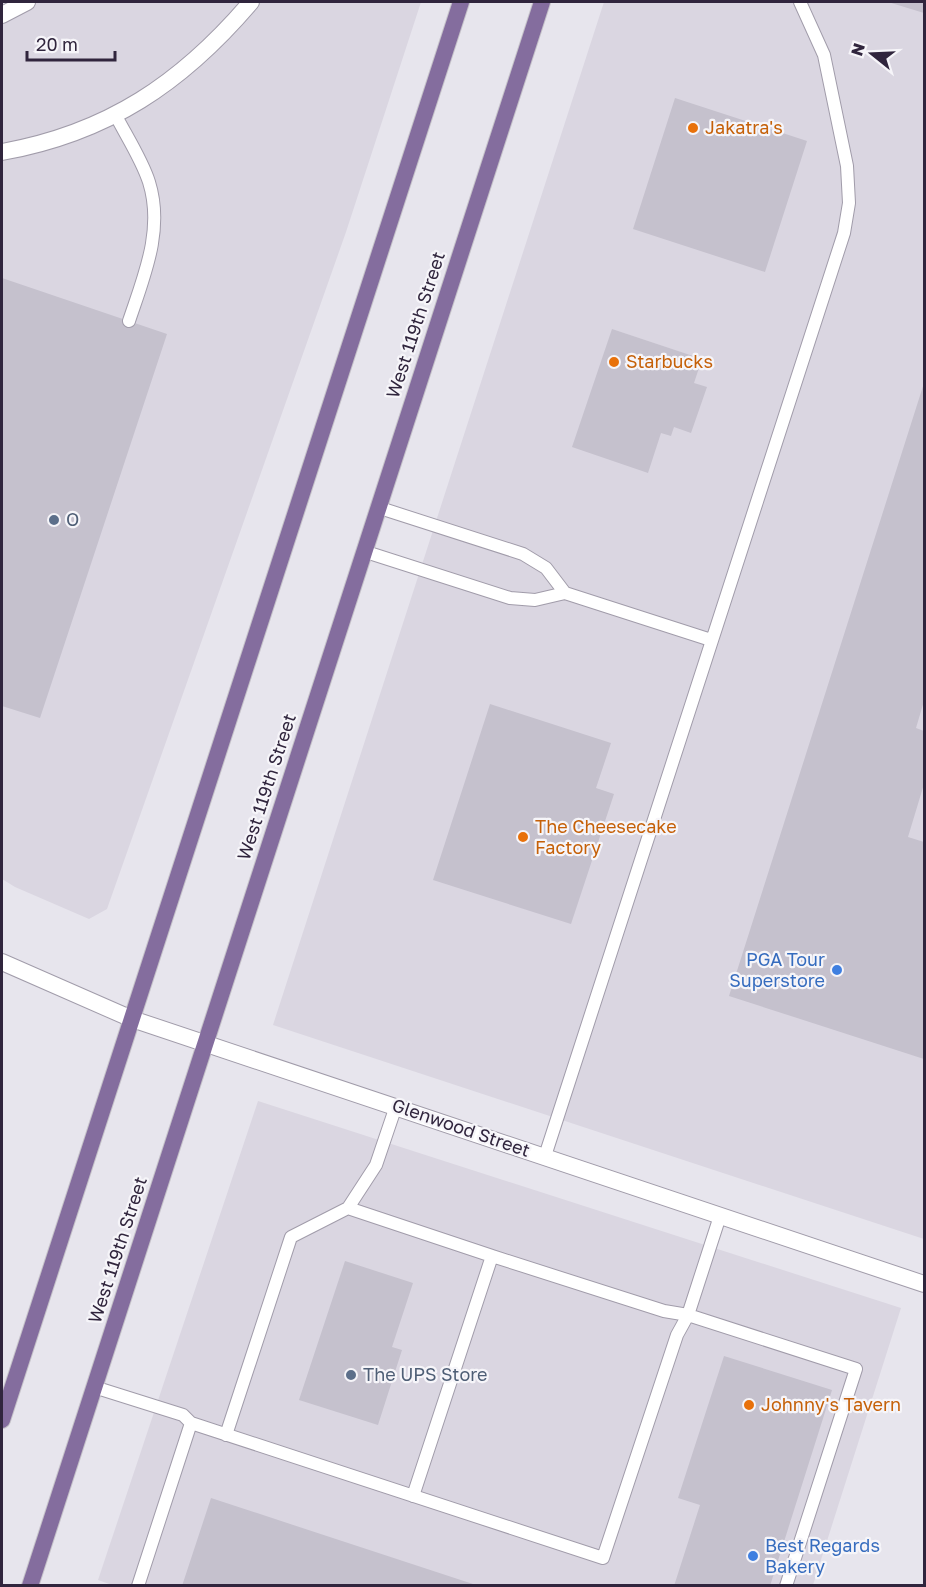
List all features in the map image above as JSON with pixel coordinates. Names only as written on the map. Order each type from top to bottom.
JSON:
[{"type":"main road","points":[[2,1420],[460,2]]},
{"type":"main road","name":"West 119th Street","points":[[30,1586],[542,2]]},
{"type":"street","points":[[2,15],[27,2]]},
{"type":"street","points":[[2,152],[54,140],[116,116],[159,89],[193,62],[251,2]]},
{"type":"street","name":"Glenwood Street","points":[[2,962],[132,1018],[924,1284]]},
{"type":"lane","points":[[545,1156],[844,233],[849,202],[847,166],[824,55],[800,2]]},
{"type":"lane","points":[[116,116],[149,181],[155,213],[153,247],[129,321]]},
{"type":"lane","points":[[377,507],[523,554],[546,568],[565,593]]},
{"type":"lane","points":[[363,551],[510,598],[535,600],[565,593],[711,640]]},
{"type":"lane","points":[[226,1435],[291,1237],[348,1208],[376,1165],[396,1106]]},
{"type":"lane","points":[[348,1208],[664,1311],[688,1315],[856,1369],[786,1586]]},
{"type":"lane","points":[[94,1387],[183,1415],[191,1424],[603,1558],[677,1335],[688,1315],[720,1216]]},
{"type":"lane","points":[[413,1496],[492,1256]]},
{"type":"lane","points":[[138,1586],[191,1424]]},
{"type":"shaded area","points":[[2,2],[421,2],[346,232],[107,909],[89,919],[15,887],[2,879]]},
{"type":"shaded area","points":[[604,2],[924,2],[924,1239],[273,1025]]},
{"type":"shaded area","points":[[258,1101],[901,1308],[813,1585],[115,1586],[98,1580]]},
{"type":"building","points":[[888,2],[924,2],[924,13]]},
{"type":"building","points":[[675,98],[807,141],[765,272],[633,229]]},
{"type":"building","name":"O","points":[[2,278],[167,334],[40,718],[2,706]]},
{"type":"building","points":[[612,329],[702,359],[694,383],[707,387],[691,433],[674,427],[671,436],[661,433],[648,473],[572,447]]},
{"type":"building","points":[[924,383],[924,701],[916,728],[924,731],[924,784],[908,837],[924,842],[924,1059],[729,996]]},
{"type":"building","name":"The Cheesecake Factory","points":[[490,704],[611,743],[596,788],[614,794],[571,924],[433,880]]},
{"type":"building","points":[[345,1261],[413,1283],[392,1347],[402,1350],[378,1425],[299,1400]]},
{"type":"building","points":[[724,1356],[832,1390],[770,1586],[674,1586],[700,1505],[678,1498]]},
{"type":"building","points":[[211,1498],[476,1585],[476,1586],[182,1586]]},
{"type":"place","name":"Jakatra's","points":[[693,128]]},
{"type":"place","name":"Starbucks","points":[[614,362]]},
{"type":"place","name":"O","points":[[54,520]]},
{"type":"place","name":"The Cheesecake Factory","points":[[523,837]]},
{"type":"place","name":"PGA Tour Superstore","points":[[837,970]]},
{"type":"place","name":"The UPS Store","points":[[351,1375]]},
{"type":"place","name":"Johnny's Tavern","points":[[749,1405]]},
{"type":"place","name":"Best Regards Bakery","points":[[753,1556]]}]
